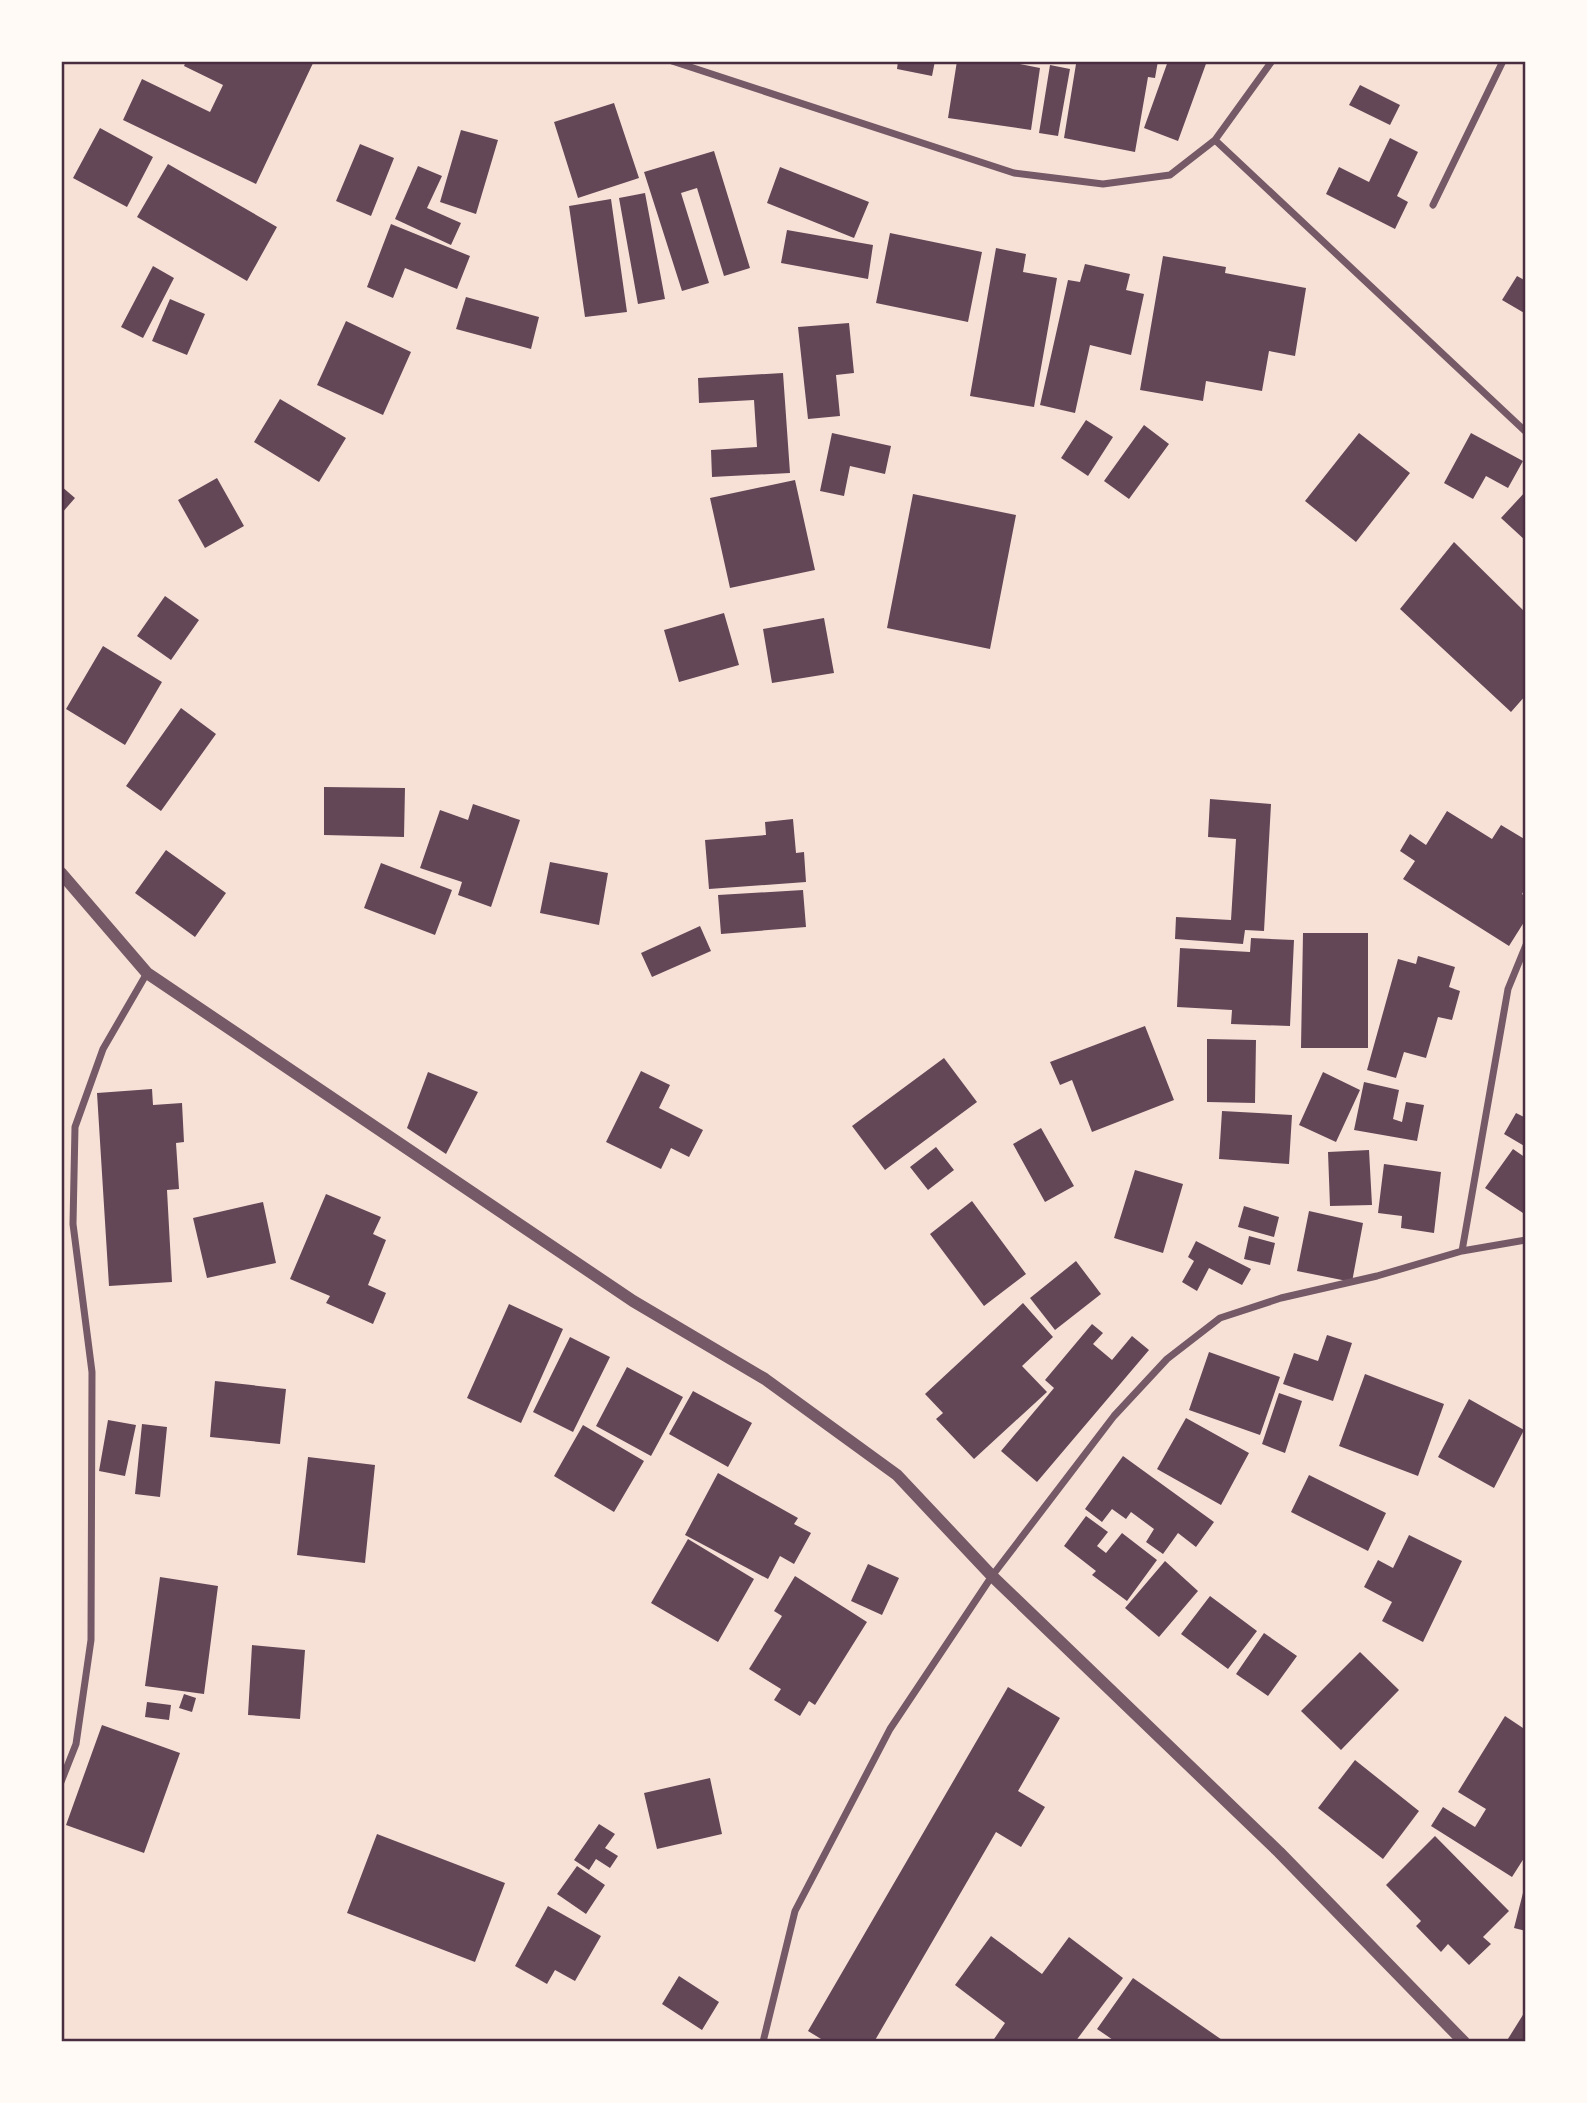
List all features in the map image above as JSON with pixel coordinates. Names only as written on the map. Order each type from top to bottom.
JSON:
[{"type":"street","points":[[672,61],[1013,173],[1103,184],[1170,175],[1214,140],[1272,61]]},
{"type":"street","points":[[1433,205],[1503,61]]},
{"type":"street","points":[[1214,140],[1526,432]]},
{"type":"street","points":[[61,873],[148,973],[633,1301],[765,1379],[897,1475],[992,1576],[1279,1852],[1464,2042]]},
{"type":"street","points":[[1462,1251],[1508,989],[1526,945]]},
{"type":"street","points":[[61,1782],[76,1744],[91,1640],[92,1372],[73,1224],[75,1127],[103,1049],[148,973]]},
{"type":"street","points":[[763,2042],[794,1911],[890,1729],[992,1576],[1114,1416],[1167,1359],[1220,1318],[1462,1251],[1526,1240]]},
{"type":"building","points":[[186,61],[314,61],[256,184],[123,120],[142,79],[210,112],[223,85],[184,66]]},
{"type":"building","points":[[898,61],[935,61],[932,76],[897,69]]},
{"type":"building","points":[[957,61],[1004,61],[1040,68],[1031,130],[948,118]]},
{"type":"building","points":[[1067,61],[1158,61],[1155,78],[1148,77],[1135,152],[1064,138],[1076,64]]},
{"type":"building","points":[[1168,61],[1207,61],[1178,141],[1144,128]]},
{"type":"building","points":[[1050,65],[1070,69],[1058,136],[1039,133]]},
{"type":"building","points":[[1360,85],[1400,105],[1390,125],[1349,105]]},
{"type":"building","points":[[614,103],[639,178],[578,198],[554,122]]},
{"type":"building","points":[[100,128],[153,157],[127,207],[73,178]]},
{"type":"building","points":[[461,130],[498,140],[476,214],[440,202]]},
{"type":"building","points":[[1390,138],[1418,152],[1397,196],[1408,202],[1395,229],[1326,194],[1339,167],[1369,182]]},
{"type":"building","points":[[360,144],[394,158],[371,216],[336,201]]},
{"type":"building","points":[[714,151],[750,268],[724,276],[697,188],[681,193],[709,283],[682,291],[644,172]]},
{"type":"building","points":[[168,164],[277,227],[247,281],[137,217]]},
{"type":"building","points":[[418,166],[442,176],[427,208],[461,223],[451,245],[395,219]]},
{"type":"building","points":[[780,167],[869,202],[854,238],[767,203]]},
{"type":"building","points":[[645,193],[665,299],[638,304],[619,198]]},
{"type":"building","points":[[611,199],[627,312],[585,317],[569,206]]},
{"type":"building","points":[[391,224],[470,256],[457,289],[405,268],[393,298],[367,287]]},
{"type":"building","points":[[787,230],[873,245],[868,279],[781,263]]},
{"type":"building","points":[[890,233],[982,252],[968,322],[876,303]]},
{"type":"building","points":[[996,248],[1026,254],[1023,272],[1057,278],[1034,407],[970,396]]},
{"type":"building","points":[[1163,256],[1226,267],[1225,273],[1306,288],[1295,356],[1269,351],[1262,391],[1206,381],[1203,401],[1140,390]]},
{"type":"building","points":[[1085,264],[1130,274],[1126,290],[1144,294],[1131,355],[1090,345],[1075,413],[1040,405],[1068,280],[1080,282]]},
{"type":"building","points":[[153,266],[174,278],[143,338],[121,327]]},
{"type":"building","points":[[1517,276],[1526,281],[1526,314],[1502,300]]},
{"type":"building","points":[[466,297],[539,317],[531,349],[456,329]]},
{"type":"building","points":[[170,299],[205,314],[187,355],[152,341]]},
{"type":"building","points":[[346,321],[411,352],[383,415],[317,385]]},
{"type":"building","points":[[849,323],[854,373],[836,375],[840,416],[808,419],[798,327]]},
{"type":"building","points":[[783,373],[790,473],[712,477],[711,450],[757,447],[754,400],[699,403],[698,378]]},
{"type":"building","points":[[280,399],[346,438],[319,482],[254,442]]},
{"type":"building","points":[[1086,420],[1113,437],[1088,476],[1061,458]]},
{"type":"building","points":[[1144,425],[1169,444],[1129,499],[1104,481]]},
{"type":"building","points":[[832,433],[891,446],[885,474],[850,466],[844,496],[820,491]]},
{"type":"building","points":[[1359,433],[1410,473],[1356,542],[1305,501]]},
{"type":"building","points":[[1471,433],[1523,461],[1508,488],[1486,476],[1473,499],[1444,483]]},
{"type":"building","points":[[217,478],[244,526],[205,548],[178,500]]},
{"type":"building","points":[[795,480],[815,570],[730,588],[710,498]]},
{"type":"building","points":[[61,486],[75,498],[61,514]]},
{"type":"building","points":[[1526,491],[1526,541],[1501,518]]},
{"type":"building","points":[[913,494],[1016,515],[990,649],[887,628]]},
{"type":"building","points":[[1454,542],[1526,613],[1526,695],[1511,712],[1400,609]]},
{"type":"building","points":[[165,596],[199,620],[171,660],[137,636]]},
{"type":"building","points":[[724,613],[739,665],[679,682],[664,630]]},
{"type":"building","points":[[824,618],[834,673],[772,683],[763,629]]},
{"type":"building","points":[[103,646],[162,682],[125,745],[66,709]]},
{"type":"building","points":[[181,708],[216,734],[161,811],[126,786]]},
{"type":"building","points":[[324,787],[405,788],[404,837],[324,835]]},
{"type":"building","points":[[1210,799],[1271,804],[1264,931],[1245,930],[1243,944],[1175,939],[1176,917],[1231,920],[1236,839],[1208,837]]},
{"type":"building","points":[[473,804],[520,820],[491,907],[458,895],[462,882],[420,868],[440,810],[468,820]]},
{"type":"building","points":[[1447,811],[1492,839],[1501,825],[1526,840],[1526,887],[1522,894],[1526,897],[1526,919],[1509,946],[1403,879],[1415,861],[1400,851],[1410,834],[1426,845]]},
{"type":"building","points":[[793,819],[796,853],[804,852],[806,882],[709,889],[705,840],[766,835],[765,822]]},
{"type":"building","points":[[166,850],[226,893],[195,937],[135,893]]},
{"type":"building","points":[[550,862],[608,873],[599,925],[540,913]]},
{"type":"building","points":[[381,863],[452,890],[435,935],[364,908]]},
{"type":"building","points":[[803,890],[806,927],[721,934],[718,895]]},
{"type":"building","points":[[700,926],[711,951],[652,977],[641,953]]},
{"type":"building","points":[[1303,933],[1368,933],[1368,1048],[1301,1048]]},
{"type":"building","points":[[1251,938],[1294,940],[1290,1026],[1231,1024],[1232,1010],[1177,1007],[1180,948],[1250,952]]},
{"type":"building","points":[[1418,956],[1455,967],[1449,987],[1460,991],[1452,1020],[1438,1017],[1426,1058],[1404,1052],[1396,1078],[1367,1070],[1398,959],[1416,964]]},
{"type":"building","points":[[1145,1026],[1174,1100],[1092,1132],[1072,1080],[1060,1085],[1050,1062]]},
{"type":"building","points":[[1207,1039],[1256,1040],[1255,1103],[1207,1102]]},
{"type":"building","points":[[944,1058],[977,1102],[885,1170],[852,1126]]},
{"type":"building","points":[[641,1071],[670,1085],[659,1108],[703,1130],[689,1157],[671,1148],[661,1169],[606,1142]]},
{"type":"building","points":[[428,1072],[478,1092],[446,1154],[407,1128]]},
{"type":"building","points":[[1323,1072],[1360,1090],[1336,1142],[1299,1125]]},
{"type":"building","points":[[1364,1082],[1399,1090],[1393,1119],[1402,1122],[1406,1102],[1424,1105],[1417,1141],[1354,1130]]},
{"type":"building","points":[[152,1089],[153,1105],[182,1103],[184,1142],[176,1143],[179,1189],[167,1190],[172,1282],[109,1286],[97,1093]]},
{"type":"building","points":[[1222,1111],[1292,1115],[1289,1164],[1219,1159]]},
{"type":"building","points":[[1516,1113],[1526,1118],[1526,1147],[1504,1134]]},
{"type":"building","points":[[1041,1128],[1074,1186],[1045,1202],[1013,1144]]},
{"type":"building","points":[[936,1147],[954,1170],[928,1190],[910,1167]]},
{"type":"building","points":[[1513,1149],[1526,1158],[1526,1209],[1523,1213],[1485,1188]]},
{"type":"building","points":[[1369,1150],[1372,1205],[1330,1206],[1328,1152]]},
{"type":"building","points":[[1384,1164],[1441,1172],[1434,1233],[1401,1228],[1402,1216],[1378,1213]]},
{"type":"building","points":[[1135,1170],[1183,1184],[1163,1253],[1114,1238]]},
{"type":"building","points":[[326,1194],[381,1217],[373,1234],[386,1240],[368,1285],[386,1293],[373,1324],[326,1303],[330,1296],[290,1279]]},
{"type":"building","points":[[972,1201],[1026,1274],[984,1306],[930,1234]]},
{"type":"building","points":[[263,1202],[276,1263],[207,1278],[193,1218]]},
{"type":"building","points":[[1244,1206],[1279,1217],[1274,1237],[1238,1227]]},
{"type":"building","points":[[1309,1211],[1363,1223],[1352,1282],[1297,1271]]},
{"type":"building","points":[[1249,1236],[1275,1243],[1270,1265],[1244,1259]]},
{"type":"building","points":[[1196,1241],[1251,1269],[1242,1285],[1209,1268],[1197,1291],[1182,1282],[1194,1261],[1188,1257]]},
{"type":"building","points":[[1076,1261],[1101,1294],[1055,1330],[1030,1298]]},
{"type":"building","points":[[1023,1303],[1053,1337],[1022,1366],[1047,1392],[974,1459],[936,1419],[943,1413],[925,1394]]},
{"type":"building","points":[[509,1304],[563,1329],[521,1423],[467,1398]]},
{"type":"building","points":[[1092,1324],[1103,1333],[1093,1344],[1112,1360],[1132,1336],[1149,1350],[1037,1482],[1001,1451],[1054,1388],[1045,1380]]},
{"type":"building","points":[[1327,1335],[1352,1343],[1333,1401],[1283,1384],[1294,1353],[1318,1361]]},
{"type":"building","points":[[570,1337],[610,1357],[573,1432],[533,1412]]},
{"type":"building","points":[[1209,1352],[1280,1377],[1260,1435],[1189,1410]]},
{"type":"building","points":[[627,1367],[683,1397],[651,1456],[596,1426]]},
{"type":"building","points":[[1365,1374],[1444,1404],[1418,1476],[1339,1446]]},
{"type":"building","points":[[215,1381],[286,1389],[280,1444],[210,1437]]},
{"type":"building","points":[[693,1391],[752,1423],[728,1467],[669,1434]]},
{"type":"building","points":[[1279,1393],[1302,1401],[1285,1453],[1262,1444]]},
{"type":"building","points":[[1469,1399],[1524,1430],[1494,1488],[1438,1457]]},
{"type":"building","points":[[1186,1418],[1249,1453],[1221,1505],[1157,1469]]},
{"type":"building","points":[[108,1420],[136,1425],[125,1476],[99,1471]]},
{"type":"building","points":[[142,1424],[167,1427],[160,1497],[135,1494]]},
{"type":"building","points":[[583,1425],[644,1461],[614,1512],[554,1476]]},
{"type":"building","points":[[1123,1456],[1214,1522],[1196,1547],[1178,1533],[1163,1554],[1146,1542],[1154,1529],[1131,1512],[1126,1519],[1112,1509],[1102,1522],[1085,1509]]},
{"type":"building","points":[[308,1457],[375,1465],[365,1563],[297,1555]]},
{"type":"building","points":[[718,1473],[798,1518],[794,1524],[811,1533],[794,1564],[780,1556],[768,1579],[685,1535]]},
{"type":"building","points":[[1309,1475],[1386,1513],[1368,1551],[1291,1512]]},
{"type":"building","points":[[1086,1516],[1108,1532],[1097,1546],[1106,1553],[1122,1533],[1157,1560],[1127,1601],[1092,1575],[1096,1571],[1064,1546]]},
{"type":"building","points":[[1409,1535],[1462,1561],[1423,1642],[1382,1621],[1392,1602],[1364,1587],[1378,1560],[1393,1568]]},
{"type":"building","points":[[688,1539],[754,1579],[718,1642],[651,1603]]},
{"type":"building","points":[[1165,1561],[1198,1591],[1159,1637],[1125,1608]]},
{"type":"building","points":[[868,1564],[899,1578],[882,1615],[851,1601]]},
{"type":"building","points":[[795,1576],[867,1622],[815,1705],[809,1701],[800,1716],[774,1700],[781,1689],[749,1669],[782,1616],[774,1611]]},
{"type":"building","points":[[160,1577],[218,1586],[204,1694],[145,1686]]},
{"type":"building","points":[[1210,1596],[1257,1631],[1228,1669],[1181,1634]]},
{"type":"building","points":[[1264,1633],[1297,1656],[1268,1696],[1236,1674]]},
{"type":"building","points":[[252,1645],[305,1650],[300,1719],[248,1715]]},
{"type":"building","points":[[1360,1652],[1399,1690],[1341,1750],[1301,1711]]},
{"type":"building","points":[[1008,1687],[1060,1718],[1018,1791],[1045,1807],[1021,1847],[996,1832],[874,2042],[826,2042],[808,2031]]},
{"type":"building","points":[[184,1694],[196,1698],[192,1712],[179,1708]]},
{"type":"building","points":[[147,1702],[171,1705],[169,1720],[145,1717]]},
{"type":"building","points":[[1505,1716],[1526,1730],[1526,1855],[1512,1877],[1431,1826],[1443,1807],[1475,1827],[1486,1809],[1458,1792]]},
{"type":"building","points":[[102,1725],[180,1753],[144,1853],[66,1825]]},
{"type":"building","points":[[1355,1760],[1419,1811],[1383,1859],[1318,1808]]},
{"type":"building","points":[[710,1778],[722,1834],[657,1849],[644,1793]]},
{"type":"building","points":[[599,1824],[615,1834],[605,1848],[618,1856],[610,1868],[596,1859],[589,1870],[574,1860]]},
{"type":"building","points":[[377,1834],[505,1883],[475,1962],[347,1913]]},
{"type":"building","points":[[1435,1836],[1509,1911],[1483,1937],[1491,1944],[1469,1965],[1448,1944],[1441,1952],[1416,1926],[1421,1921],[1386,1885]]},
{"type":"building","points":[[577,1866],[605,1885],[586,1914],[557,1894]]},
{"type":"building","points":[[1526,1885],[1526,1931],[1514,1928]]},
{"type":"building","points":[[548,1906],[601,1936],[575,1981],[555,1970],[547,1984],[515,1966]]},
{"type":"building","points":[[991,1936],[1042,1974],[1069,1937],[1123,1978],[1075,2042],[992,2042],[1005,2023],[955,1985]]},
{"type":"building","points":[[679,1976],[719,2002],[702,2030],[662,2004]]},
{"type":"building","points":[[1133,1978],[1225,2042],[1116,2042],[1097,2029]]},
{"type":"building","points":[[1526,2010],[1526,2042],[1506,2042]]}]
